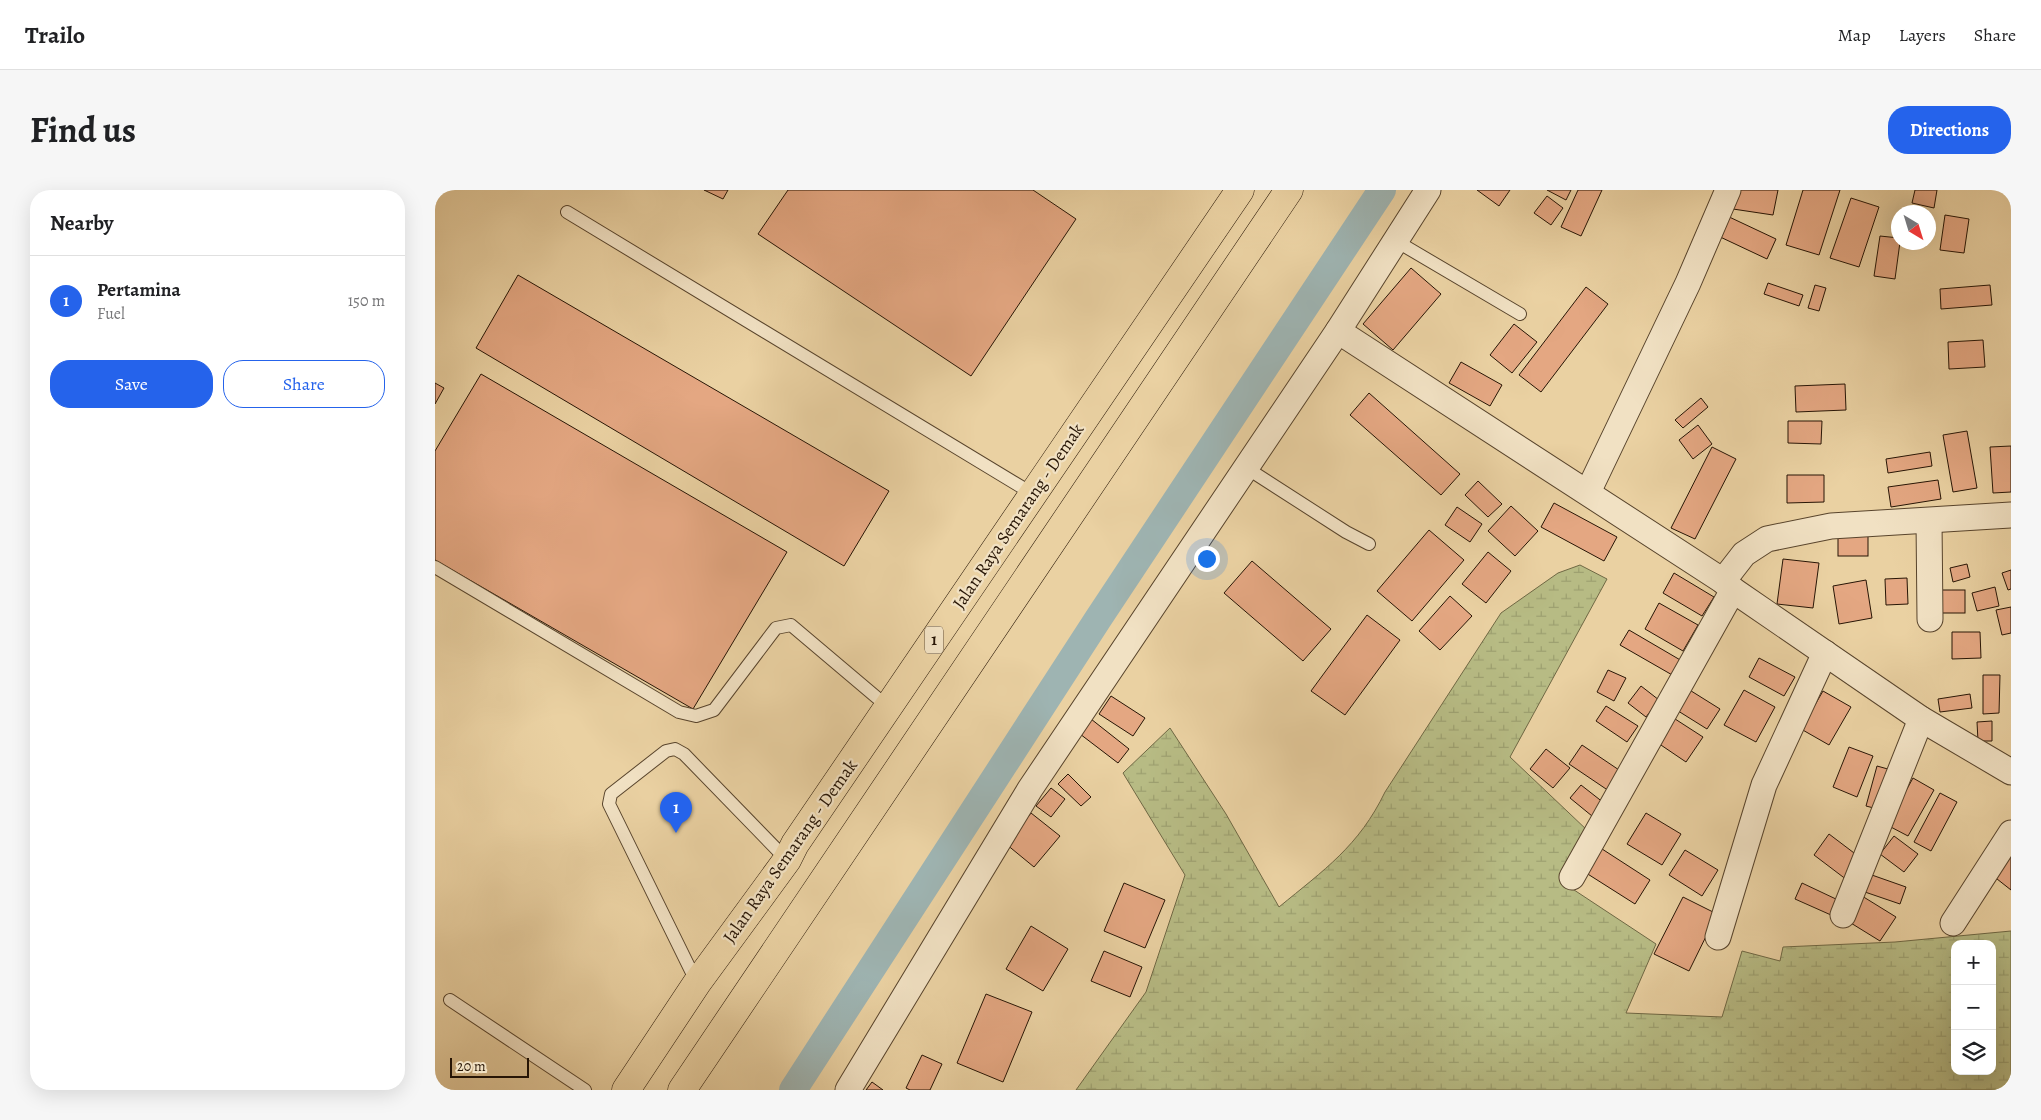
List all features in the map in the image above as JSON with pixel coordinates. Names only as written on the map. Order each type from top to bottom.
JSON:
[{"type":"highway","name":"Jalan Raya Semarang - Demak","points":[[626,1090],[697,983],[787,860],[795,844],[1241,190]]},
{"type":"highway","points":[[682,1090],[1289,190]]},
{"type":"street","points":[[848,1090],[1030,789],[1338,330],[1428,190]]},
{"type":"street","points":[[1588,492],[1689,283],[1728,190]]},
{"type":"street","points":[[1338,330],[1728,585],[1921,719],[2011,772]]},
{"type":"street","points":[[1572,877],[1744,554],[1767,539],[1831,526],[2011,515]]},
{"type":"street","points":[[1929,521],[1930,619]]},
{"type":"street","points":[[1718,937],[1764,785],[1825,653]]},
{"type":"street","points":[[1843,915],[1921,719]]},
{"type":"street","points":[[1953,923],[2011,833]]},
{"type":"lane","points":[[567,212],[1033,494]]},
{"type":"lane","points":[[1396,241],[1520,314]]},
{"type":"lane","points":[[1245,467],[1346,532],[1369,544]]},
{"type":"lane","points":[[435,567],[679,712],[696,716],[714,710],[776,628],[791,625],[888,707]]},
{"type":"lane","points":[[697,983],[609,804],[611,794],[666,751],[675,749],[684,754],[787,860]]},
{"type":"lane","points":[[450,1000],[585,1090]]},
{"type":"green space","points":[[1580,565],[1607,579],[1510,757],[1588,831],[1562,882],[1656,944],[1626,1013],[1722,1017],[1742,951],[1780,961],[1783,947],[1895,942],[2011,931],[2011,1090],[1076,1090],[1146,992],[1185,875],[1123,773],[1170,728],[1226,814],[1279,907],[1339,856],[1364,828],[1385,792],[1501,613],[1558,573]]},
{"type":"building","points":[[704,190],[728,190],[723,199]]},
{"type":"building","points":[[788,190],[1033,190],[1076,219],[971,376],[758,234]]},
{"type":"building","points":[[1477,190],[1510,190],[1499,206]]},
{"type":"building","points":[[1547,190],[1571,190],[1566,200]]},
{"type":"building","points":[[1578,190],[1602,190],[1581,236],[1561,227]]},
{"type":"building","points":[[1736,190],[1778,190],[1773,215],[1733,209]]},
{"type":"building","points":[[1803,190],[1840,190],[1819,255],[1786,245]]},
{"type":"building","points":[[1915,190],[1937,190],[1934,205],[1912,203]]},
{"type":"building","points":[[1547,196],[1563,208],[1551,225],[1534,213]]},
{"type":"building","points":[[1851,198],[1879,207],[1859,267],[1830,258]]},
{"type":"building","points":[[1725,215],[1776,239],[1767,259],[1716,235]]},
{"type":"building","points":[[1945,215],[1969,219],[1964,253],[1940,250]]},
{"type":"building","points":[[1880,236],[1891,237],[1891,250],[1899,250],[1895,279],[1874,276]]},
{"type":"building","points":[[1411,268],[1441,294],[1393,350],[1363,324]]},
{"type":"building","points":[[518,275],[889,491],[844,566],[476,348]]},
{"type":"building","points":[[1768,283],[1803,295],[1799,306],[1764,294]]},
{"type":"building","points":[[1815,285],[1826,288],[1819,311],[1808,308]]},
{"type":"building","points":[[1990,285],[1992,305],[1941,309],[1940,289]]},
{"type":"building","points":[[1586,287],[1608,304],[1541,392],[1519,375]]},
{"type":"building","points":[[1514,324],[1537,342],[1512,373],[1490,355]]},
{"type":"building","points":[[1983,340],[1985,367],[1949,369],[1948,342]]},
{"type":"building","points":[[1461,362],[1502,385],[1490,406],[1449,383]]},
{"type":"building","points":[[481,374],[787,552],[693,709],[435,560],[435,451]]},
{"type":"building","points":[[435,383],[444,388],[435,404]]},
{"type":"building","points":[[1845,384],[1846,410],[1796,412],[1795,386]]},
{"type":"building","points":[[1369,393],[1460,474],[1441,495],[1350,415]]},
{"type":"building","points":[[1701,398],[1708,407],[1683,428],[1675,420]]},
{"type":"building","points":[[1788,421],[1822,421],[1821,444],[1788,443]]},
{"type":"building","points":[[1698,425],[1712,444],[1693,459],[1679,440]]},
{"type":"building","points":[[1967,431],[1977,488],[1953,492],[1943,435]]},
{"type":"building","points":[[2011,446],[2011,492],[1993,493],[1990,447]]},
{"type":"building","points":[[1712,447],[1736,459],[1695,539],[1671,528]]},
{"type":"building","points":[[1930,452],[1932,466],[1888,473],[1886,459]]},
{"type":"building","points":[[1787,475],[1824,475],[1824,502],[1787,503]]},
{"type":"building","points":[[1938,480],[1941,499],[1891,507],[1888,487]]},
{"type":"building","points":[[1478,481],[1502,504],[1488,517],[1465,495]]},
{"type":"building","points":[[1554,503],[1617,537],[1604,561],[1541,527]]},
{"type":"building","points":[[1511,506],[1538,531],[1515,556],[1488,531]]},
{"type":"building","points":[[1457,507],[1482,524],[1470,542],[1445,525]]},
{"type":"building","points":[[1429,530],[1464,560],[1412,621],[1377,591]]},
{"type":"building","points":[[1838,533],[1868,533],[1868,556],[1838,556]]},
{"type":"building","points":[[1488,552],[1511,571],[1486,603],[1462,584]]},
{"type":"building","points":[[1783,559],[1819,563],[1813,608],[1777,604]]},
{"type":"building","points":[[1252,561],[1331,629],[1303,661],[1224,593]]},
{"type":"building","points":[[1967,564],[1970,577],[1953,582],[1950,568]]},
{"type":"building","points":[[2011,570],[2011,589],[2008,590],[2002,573]]},
{"type":"building","points":[[1674,573],[1714,597],[1702,616],[1663,593]]},
{"type":"building","points":[[1907,578],[1908,604],[1886,605],[1885,579]]},
{"type":"building","points":[[1866,580],[1872,618],[1839,624],[1833,586]]},
{"type":"building","points":[[1995,587],[1999,606],[1977,611],[1972,593]]},
{"type":"building","points":[[1941,590],[1965,590],[1965,613],[1941,613]]},
{"type":"building","points":[[1450,596],[1472,616],[1440,650],[1419,631]]},
{"type":"building","points":[[1659,603],[1698,625],[1683,651],[1645,629]]},
{"type":"building","points":[[2011,607],[2011,633],[2002,635],[1996,610]]},
{"type":"building","points":[[1367,615],[1400,640],[1345,715],[1311,691]]},
{"type":"building","points":[[1629,630],[1682,661],[1674,676],[1620,645]]},
{"type":"building","points":[[1952,632],[1980,632],[1981,658],[1952,659]]},
{"type":"building","points":[[1759,658],[1795,677],[1784,696],[1749,677]]},
{"type":"building","points":[[1608,670],[1626,678],[1614,701],[1597,692]]},
{"type":"building","points":[[1983,675],[2000,675],[1999,713],[1983,714]]},
{"type":"building","points":[[1641,686],[1659,700],[1646,717],[1628,703]]},
{"type":"building","points":[[1688,689],[1720,709],[1707,729],[1675,709]]},
{"type":"building","points":[[1744,690],[1775,707],[1756,742],[1724,725]]},
{"type":"building","points":[[1823,691],[1851,707],[1829,745],[1801,729]]},
{"type":"building","points":[[1970,694],[1972,708],[1940,712],[1938,699]]},
{"type":"building","points":[[1111,696],[1145,718],[1133,736],[1099,714]]},
{"type":"building","points":[[1606,706],[1638,726],[1627,742],[1596,721]]},
{"type":"building","points":[[1672,717],[1703,737],[1686,762],[1655,741]]},
{"type":"building","points":[[1091,719],[1129,749],[1118,763],[1080,734]]},
{"type":"building","points":[[1992,721],[1992,741],[1978,741],[1977,722]]},
{"type":"building","points":[[1582,745],[1625,774],[1612,793],[1569,764]]},
{"type":"building","points":[[1849,747],[1873,756],[1857,797],[1833,787]]},
{"type":"building","points":[[1546,749],[1570,768],[1553,788],[1530,769]]},
{"type":"building","points":[[1877,766],[1895,771],[1885,811],[1866,806]]},
{"type":"building","points":[[1068,774],[1091,797],[1081,806],[1058,784]]},
{"type":"building","points":[[1913,778],[1934,790],[1908,836],[1887,825]]},
{"type":"building","points":[[1581,785],[1604,803],[1592,816],[1570,798]]},
{"type":"building","points":[[1051,788],[1065,799],[1051,817],[1036,806]]},
{"type":"building","points":[[1940,793],[1957,802],[1931,851],[1914,842]]},
{"type":"building","points":[[1031,813],[1060,836],[1034,867],[1006,844]]},
{"type":"building","points":[[1646,813],[1681,834],[1662,865],[1627,844]]},
{"type":"building","points":[[1829,834],[1862,859],[1847,880],[1814,855]]},
{"type":"building","points":[[1894,836],[1918,854],[1904,872],[1880,854]]},
{"type":"building","points":[[1599,847],[1650,880],[1635,904],[1583,871]]},
{"type":"building","points":[[2011,849],[2011,890],[1992,875]]},
{"type":"building","points":[[1685,850],[1718,870],[1702,896],[1669,875]]},
{"type":"building","points":[[1869,874],[1906,887],[1900,904],[1862,891]]},
{"type":"building","points":[[1124,883],[1165,900],[1145,948],[1104,931]]},
{"type":"building","points":[[1802,883],[1838,900],[1831,915],[1795,899]]},
{"type":"building","points":[[1862,896],[1896,917],[1880,941],[1846,920]]},
{"type":"building","points":[[1683,897],[1717,914],[1689,971],[1654,954]]},
{"type":"building","points":[[1031,926],[1068,949],[1043,991],[1006,969]]},
{"type":"building","points":[[1104,951],[1142,967],[1130,997],[1091,981]]},
{"type":"building","points":[[986,994],[1032,1012],[1003,1082],[957,1063]]},
{"type":"building","points":[[922,1055],[942,1064],[930,1090],[910,1090],[906,1088]]},
{"type":"building","points":[[872,1082],[883,1090],[866,1090]]},
{"type":"waterway","points":[[793,1090],[1098,619],[1382,190]]},
{"type":"place","name":"Pertamina","points":[[676,833]]}]
